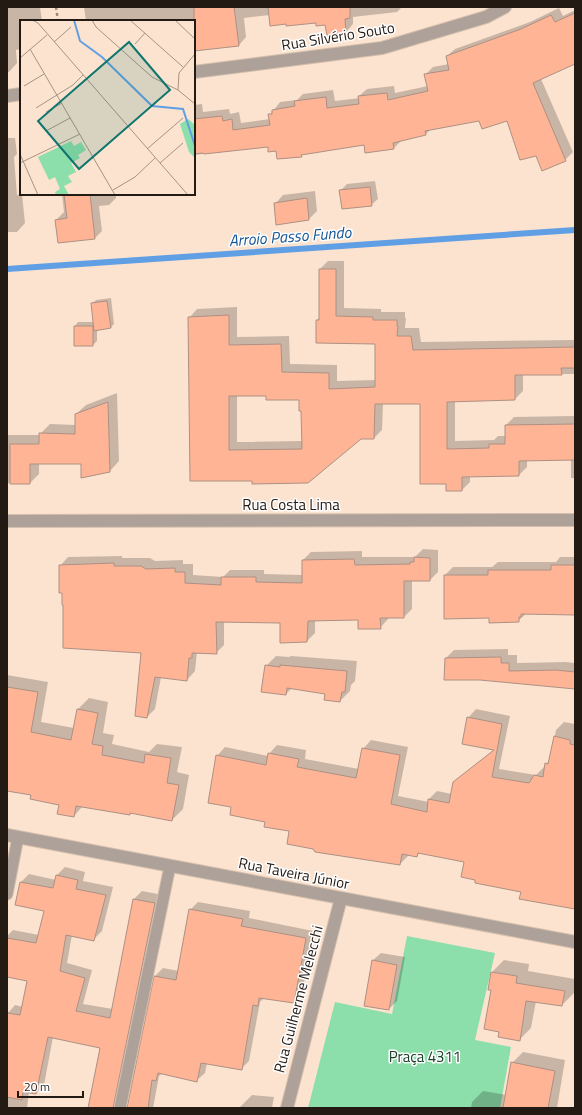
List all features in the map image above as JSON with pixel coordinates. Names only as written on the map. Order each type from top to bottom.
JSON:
[{"type":"street","name":"Rua Silvério Souto","points":[[195,72],[382,48],[486,17],[505,7]]},
{"type":"street","points":[[7,96],[20,94]]},
{"type":"street","name":"Rua Costa Lima","points":[[7,521],[575,520]]},
{"type":"street","name":"Rua Taveira Júnior","points":[[13,836],[575,942]]},
{"type":"street","name":"Rua Guilherme Melecchi","points":[[286,1108],[341,898]]},
{"type":"lane","points":[[7,894],[13,836]]},
{"type":"lane","points":[[120,1108],[170,866]]},
{"type":"path","points":[[56,7],[58,20]]},
{"type":"green space","name":"Praça 4311","points":[[407,936],[495,953],[475,1040],[511,1047],[500,1108],[308,1108],[335,1002],[392,1014]]},
{"type":"building","points":[[194,7],[234,7],[239,46],[195,51]]},
{"type":"building","points":[[268,7],[350,7],[350,18],[345,19],[346,33],[327,35],[325,25],[316,26],[316,23],[270,26]]},
{"type":"building","points":[[575,13],[575,64],[533,83],[566,161],[542,171],[536,156],[520,160],[507,121],[482,129],[479,121],[425,131],[426,135],[393,143],[394,149],[365,153],[364,145],[301,155],[302,157],[277,159],[276,151],[268,152],[268,147],[195,154],[195,119],[222,116],[223,121],[232,119],[233,130],[270,125],[268,114],[272,114],[272,110],[295,106],[294,101],[326,97],[327,108],[359,104],[358,96],[387,93],[388,100],[428,91],[424,74],[449,70],[446,56],[521,29],[551,15],[555,22]]},
{"type":"building","points":[[370,187],[372,206],[342,209],[339,190]]},
{"type":"building","points":[[64,195],[90,195],[95,239],[58,243],[55,220],[67,218]]},
{"type":"building","points":[[307,198],[309,220],[276,225],[274,203]]},
{"type":"building","points":[[319,269],[336,269],[336,316],[373,317],[373,320],[397,320],[397,336],[411,336],[413,350],[575,347],[575,368],[561,368],[562,375],[515,375],[515,400],[447,402],[447,449],[489,448],[489,444],[505,444],[505,425],[575,424],[575,460],[519,461],[519,476],[462,477],[462,491],[446,491],[446,484],[420,484],[420,404],[375,404],[374,439],[361,439],[308,483],[252,484],[252,481],[190,481],[188,317],[229,315],[229,345],[281,344],[282,372],[329,373],[329,389],[375,387],[375,344],[316,343],[316,320],[319,320]],"holes":[[[229,396],[266,396],[266,400],[299,400],[299,411],[301,411],[302,449],[229,450]]]},
{"type":"building","points":[[107,301],[111,328],[94,331],[91,303]]},
{"type":"building","points":[[74,326],[93,326],[93,346],[74,346]]},
{"type":"building","points":[[108,402],[110,472],[81,478],[81,464],[30,464],[30,484],[10,484],[10,444],[39,444],[39,433],[75,434],[75,414]]},
{"type":"building","points":[[414,557],[430,558],[430,581],[404,581],[404,618],[380,618],[381,629],[358,629],[358,620],[308,621],[307,642],[280,643],[280,623],[216,622],[217,654],[192,653],[192,658],[189,658],[187,681],[155,677],[147,718],[135,716],[141,653],[63,648],[63,605],[62,593],[59,593],[59,565],[114,563],[114,566],[141,566],[146,569],[175,568],[175,572],[185,572],[185,583],[221,585],[221,577],[256,577],[256,582],[302,583],[302,560],[354,559],[355,565],[410,564],[410,562],[414,562]]},
{"type":"building","points":[[551,565],[575,565],[575,615],[521,614],[521,617],[519,617],[519,622],[489,623],[489,618],[444,619],[444,575],[488,575],[488,570],[551,570]]},
{"type":"building","points":[[501,657],[501,663],[509,663],[509,671],[556,670],[575,672],[575,689],[480,680],[444,680],[445,658]]},
{"type":"building","points":[[265,665],[347,671],[345,692],[342,692],[340,702],[324,700],[325,694],[287,688],[286,695],[261,692]]},
{"type":"building","points":[[7,687],[38,692],[31,732],[71,740],[77,709],[98,713],[92,744],[103,746],[102,755],[144,763],[145,754],[171,758],[167,783],[179,785],[172,821],[130,813],[130,815],[76,806],[74,817],[57,814],[59,805],[30,799],[31,795],[7,791]]},
{"type":"building","points":[[467,717],[502,724],[492,777],[529,783],[534,775],[543,777],[545,763],[548,764],[554,736],[570,740],[570,744],[575,745],[575,909],[519,899],[521,892],[475,883],[475,880],[461,877],[464,862],[418,853],[417,857],[402,854],[400,865],[315,852],[313,849],[287,844],[289,831],[264,827],[265,822],[230,815],[231,807],[208,803],[216,755],[266,765],[268,753],[299,759],[297,767],[356,778],[362,748],[400,755],[391,804],[427,812],[428,799],[449,803],[453,782],[494,750],[462,744]]},
{"type":"building","points":[[56,875],[78,880],[76,889],[106,895],[94,941],[66,935],[60,971],[85,978],[76,1011],[110,1018],[133,899],[155,903],[113,1108],[88,1108],[100,1048],[48,1037],[36,1094],[23,1092],[22,1100],[7,1097],[7,1013],[20,1015],[27,981],[7,977],[7,938],[36,943],[44,911],[15,905],[20,882],[53,888]]},
{"type":"building","points":[[189,909],[243,919],[241,926],[306,938],[294,1003],[259,998],[258,1006],[253,1005],[242,1070],[201,1063],[197,1082],[158,1073],[156,1081],[152,1080],[148,1108],[127,1108],[154,976],[176,980]]},
{"type":"building","points":[[372,960],[397,965],[389,1010],[364,1006]]},
{"type":"building","points":[[491,972],[517,976],[516,983],[565,991],[562,1006],[526,1001],[520,1041],[498,1037],[499,1032],[484,1029],[491,990],[488,990]]},
{"type":"building","points":[[511,1062],[555,1071],[548,1108],[503,1108]]},
{"type":"waterway","name":"Arroio Passo Fundo","points":[[7,269],[575,230]]}]
